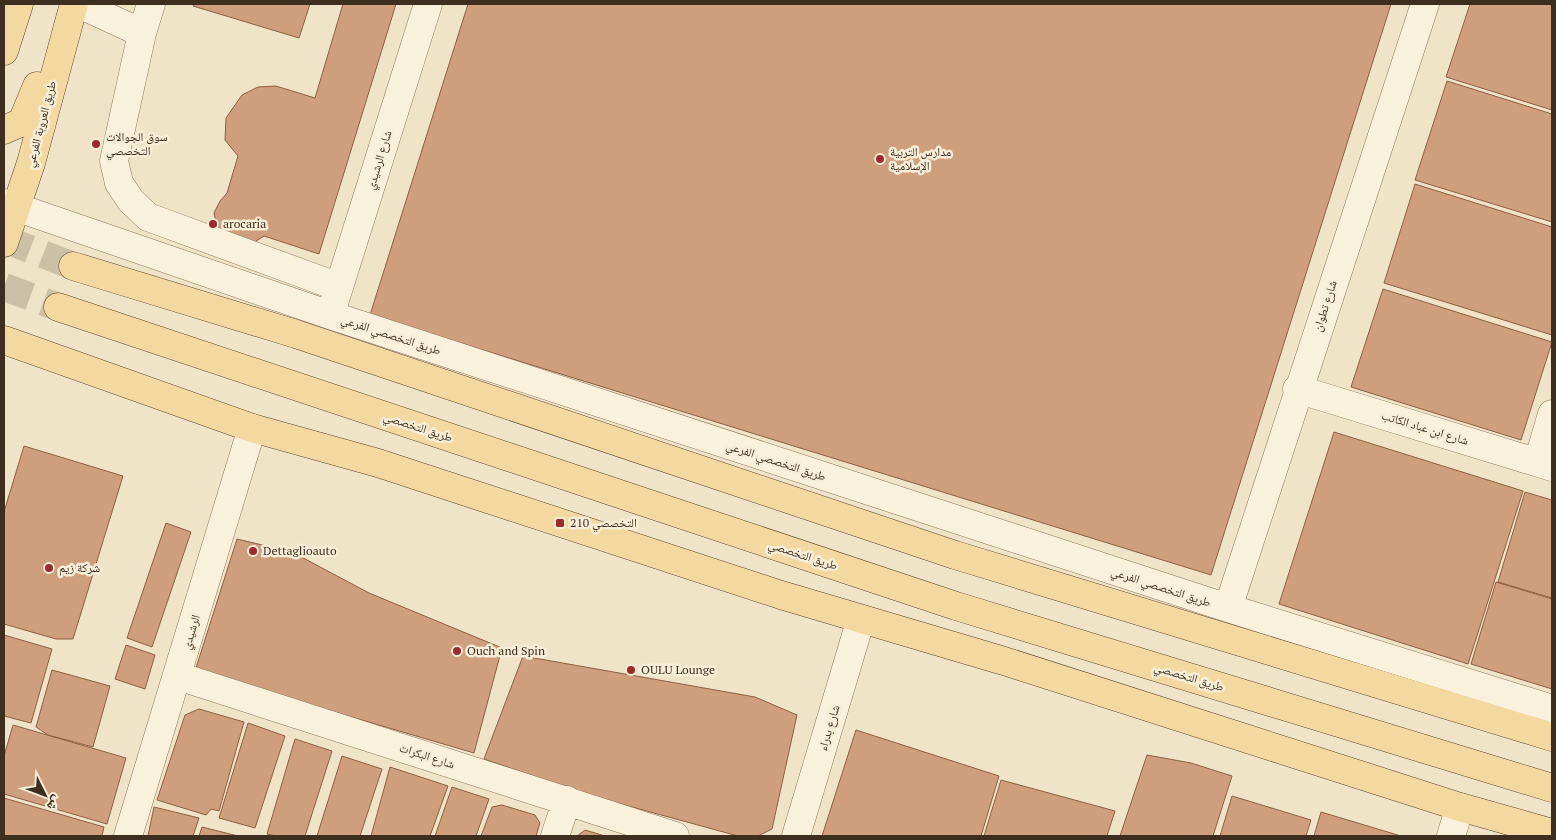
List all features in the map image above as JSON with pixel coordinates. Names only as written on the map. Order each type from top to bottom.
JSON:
[{"type":"main road","points":[[4,52],[19,4]]},
{"type":"main road","points":[[4,130],[22,122],[74,4]]},
{"type":"main road","name":"طريق العروبة الفرعي","points":[[4,243],[10,205],[74,4]]},
{"type":"main road","points":[[73,266],[296,334],[955,556],[1552,737]]},
{"type":"main road","name":"طريق التخصصي","points":[[58,307],[956,606],[1552,788]]},
{"type":"main road","points":[[4,340],[252,428],[378,463],[781,595],[1085,687],[1460,807],[1552,833]]},
{"type":"street","points":[[79,4],[142,33]]},
{"type":"street","points":[[151,4],[142,33],[114,161],[119,184],[131,201],[148,217],[339,286]]},
{"type":"street","name":"شارع الرشيدي","points":[[330,315],[428,4]]},
{"type":"street","name":"شارع تطوان","points":[[1228,608],[1297,389],[1424,4]]},
{"type":"street","name":"طريق التخصصي الفرعي","points":[[10,205],[330,315],[1228,608],[1552,709]]},
{"type":"street","name":"شارع ابن عباد الكاتب","points":[[1297,389],[1545,465]]},
{"type":"street","points":[[1545,465],[1552,414]]},
{"type":"street","name":"الرشيدي","points":[[128,836],[252,428]]},
{"type":"street","name":"شارع بدراء","points":[[796,836],[861,619]]},
{"type":"street","name":"شارع البكرات","points":[[178,676],[675,836]]},
{"type":"street","points":[[555,836],[567,800]]},
{"type":"street","points":[[1451,836],[1460,807]]},
{"type":"building","points":[[194,4],[310,4],[299,38],[193,6]]},
{"type":"building","points":[[343,4],[396,4],[319,254],[264,236],[250,245],[218,230],[214,213],[220,201],[227,193],[238,156],[225,140],[226,118],[242,95],[258,87],[276,86],[315,98]]},
{"type":"building","name":"مدارس التربية الإسلامية","points":[[468,4],[1391,4],[1211,575],[370,315]]},
{"type":"building","points":[[1470,4],[1552,4],[1552,110],[1446,77]]},
{"type":"building","points":[[1447,81],[1552,114],[1552,222],[1415,180]]},
{"type":"building","points":[[1415,184],[1552,227],[1552,335],[1384,283]]},
{"type":"building","points":[[1383,289],[1552,342],[1521,440],[1351,387]]},
{"type":"building","points":[[1334,432],[1523,491],[1468,664],[1279,604]]},
{"type":"building","name":"شركة زيم","points":[[24,446],[123,476],[73,639],[56,639],[4,624],[4,512]]},
{"type":"building","points":[[1525,492],[1552,500],[1552,598],[1498,582]]},
{"type":"building","points":[[166,523],[191,532],[152,647],[127,638]]},
{"type":"building","points":[[237,539],[292,552],[369,593],[502,648],[474,753],[195,671]]},
{"type":"building","points":[[1496,582],[1552,599],[1552,689],[1471,664]]},
{"type":"building","points":[[4,635],[52,649],[31,723],[4,716]]},
{"type":"building","points":[[126,645],[155,655],[145,689],[115,679]]},
{"type":"building","points":[[523,656],[755,697],[797,715],[772,829],[758,836],[738,836],[592,796],[484,759]]},
{"type":"building","points":[[52,670],[110,686],[93,747],[48,735],[36,727]]},
{"type":"building","points":[[199,709],[244,722],[219,811],[211,809],[206,815],[157,800],[185,715]]},
{"type":"building","points":[[248,723],[285,736],[255,828],[219,818]]},
{"type":"building","points":[[13,725],[126,758],[107,824],[4,794],[4,756]]},
{"type":"building","points":[[856,730],[999,776],[981,836],[822,836]]},
{"type":"building","points":[[295,739],[332,751],[305,836],[276,836],[267,834]]},
{"type":"building","points":[[1147,755],[1191,763],[1232,776],[1213,836],[1120,836]]},
{"type":"building","points":[[342,756],[382,769],[360,836],[317,836]]},
{"type":"building","points":[[390,767],[448,786],[430,836],[371,836]]},
{"type":"building","points":[[1001,780],[1115,811],[1107,836],[984,836]]},
{"type":"building","points":[[452,787],[489,799],[476,836],[435,836]]},
{"type":"building","points":[[1232,796],[1311,820],[1306,836],[1220,836]]},
{"type":"building","points":[[4,798],[104,827],[102,836],[4,836]]},
{"type":"building","points":[[502,805],[535,815],[540,823],[536,836],[481,836],[492,807]]},
{"type":"building","points":[[154,807],[199,818],[193,836],[148,836]]},
{"type":"building","points":[[1321,812],[1401,836],[1314,836]]},
{"type":"building","points":[[202,827],[238,836],[199,836]]},
{"type":"building","points":[[585,830],[605,836],[577,836]]},
{"type":"tunnel","points":[[4,239],[73,266]]},
{"type":"tunnel","points":[[4,287],[58,307]]},
{"type":"place","name":"سوق الجوالات التخصصي","points":[[96,144]]},
{"type":"place","name":"مدارس التربية الإسلامية","points":[[880,159]]},
{"type":"place","name":"arocaria","points":[[213,224]]},
{"type":"place","name":"التخصصي 210","points":[[560,523]]},
{"type":"place","name":"Dettaglioauto","points":[[253,551]]},
{"type":"place","name":"شركة زيم","points":[[49,568]]},
{"type":"place","name":"Ouch and Spin","points":[[457,651]]},
{"type":"place","name":"OULU Lounge","points":[[631,670]]}]
